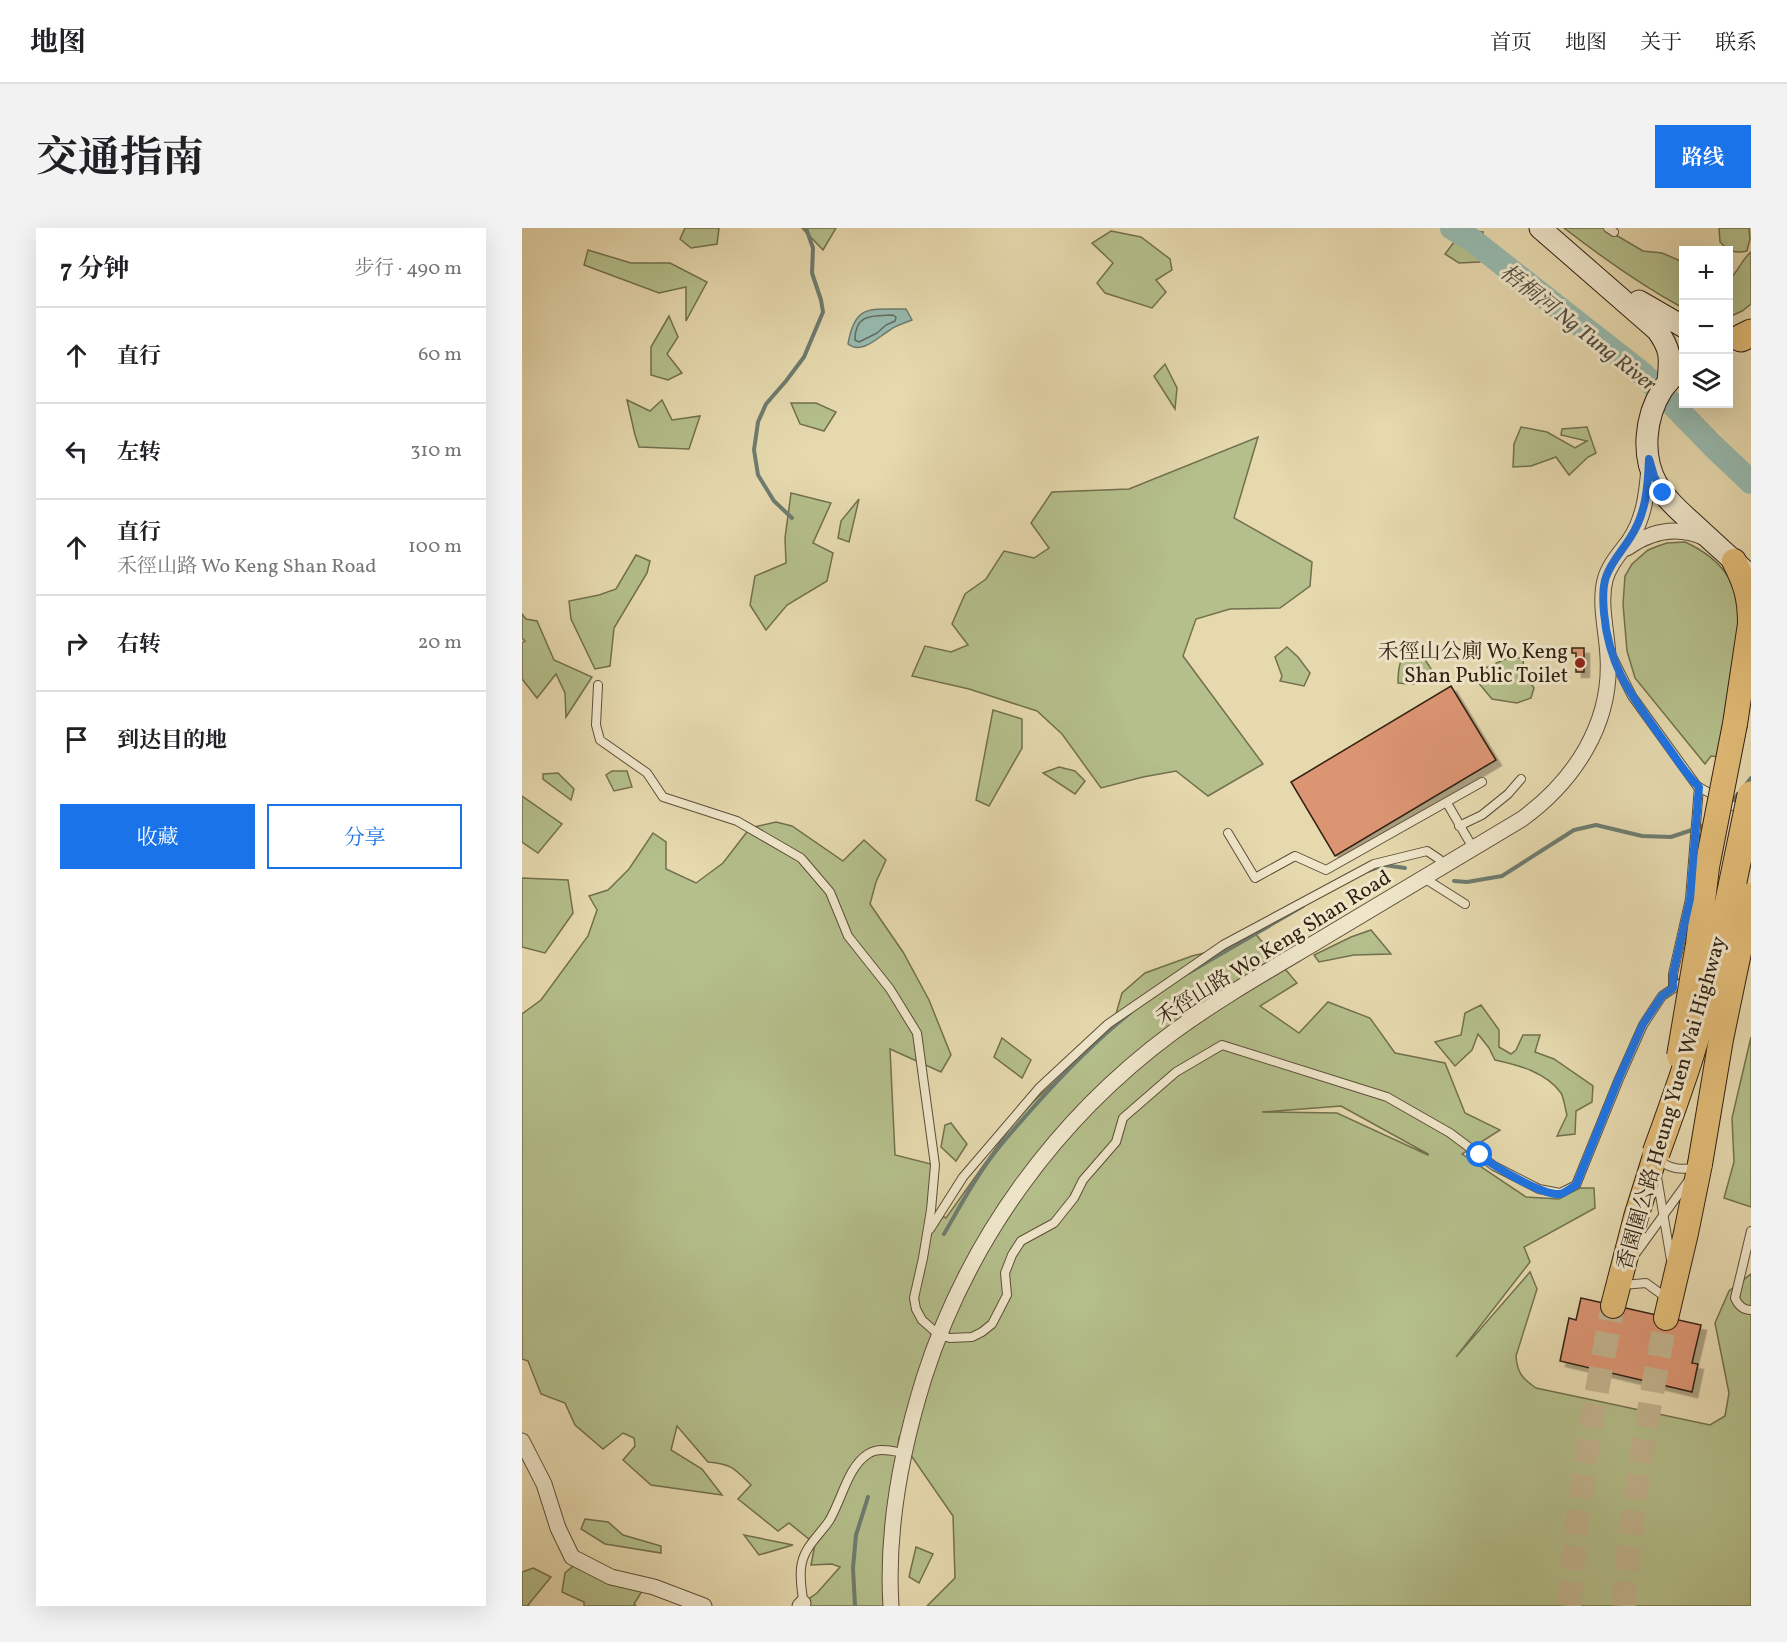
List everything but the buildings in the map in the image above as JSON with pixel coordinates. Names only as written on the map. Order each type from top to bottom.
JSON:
[{"type":"highway","points":[[1655,1155],[1686,1022],[1707,867],[1735,724],[1750,624],[1748,591],[1742,569]]},
{"type":"highway","name":"香園圍公路 Heung Yuen Wai Highway","points":[[1618,1288],[1635,1217],[1701,1017],[1751,795]]},
{"type":"highway","name":"香園圍公路 Heung Yuen Wai Highway","points":[[1670,1300],[1699,1166],[1724,1020],[1751,896]]},
{"type":"highway","points":[[1699,1166],[1746,972]]},
{"type":"main road","points":[[1540,228],[1657,330],[1666,342],[1677,362],[1653,408],[1647,433],[1648,453],[1654,476],[1673,505],[1742,569]]},
{"type":"main road","points":[[1593,273],[1679,325]]},
{"type":"street","name":"禾徑山路 Wo Keng Shan Road","points":[[891,1606],[892,1529],[904,1453],[916,1405],[939,1335],[968,1271],[1007,1205],[1052,1145],[1100,1094],[1148,1052],[1199,1013],[1522,819],[1566,780],[1584,755],[1598,723],[1606,695],[1609,659],[1604,584],[1606,575],[1637,527],[1643,513],[1648,485],[1648,453]]},
{"type":"street","points":[[1619,553],[1650,534],[1666,531],[1688,532],[1713,541]]},
{"type":"street","points":[[522,1441],[544,1484],[558,1528],[572,1557],[611,1576],[654,1587],[704,1606]]},
{"type":"lane","points":[[1606,637],[1619,672],[1632,696],[1699,787],[1751,816]]},
{"type":"lane","points":[[598,685],[597,725],[600,740],[647,773],[663,797],[737,821],[801,858],[830,892],[848,936],[890,989],[917,1034],[934,1165],[927,1233],[914,1298],[919,1316],[925,1324],[939,1335],[950,1338],[972,1337],[992,1324],[1007,1295],[1005,1274],[1012,1254],[1021,1240],[1053,1223],[1074,1198],[1083,1180],[1116,1142],[1123,1118],[1176,1072],[1222,1045],[1387,1098],[1450,1132],[1494,1166],[1539,1189],[1560,1194],[1576,1185],[1643,1024],[1662,996],[1694,974],[1722,969],[1746,972]]},
{"type":"lane","points":[[1459,826],[1482,815],[1509,794],[1521,779]]},
{"type":"lane","points":[[1228,833],[1255,878],[1295,856],[1326,870],[1482,782]]},
{"type":"lane","points":[[1673,988],[1673,974],[1690,899],[1699,787]]},
{"type":"lane","points":[[1447,803],[1473,848]]},
{"type":"lane","points":[[927,1233],[963,1177],[996,1137],[1039,1088],[1108,1024],[1223,945],[1374,864],[1427,851],[1439,859],[1443,866]]},
{"type":"lane","points":[[1424,878],[1465,904]]},
{"type":"lane","points":[[1655,1155],[1673,1168],[1681,1170],[1699,1166]]},
{"type":"lane","points":[[1655,1155],[1670,1300]]},
{"type":"lane","points":[[1618,1288],[1662,1216],[1699,1166]]},
{"type":"lane","points":[[1751,1231],[1736,1298],[1738,1305],[1751,1310]]},
{"type":"lane","points":[[1618,1288],[1646,1283],[1670,1300]]},
{"type":"lane","points":[[802,1605],[801,1567],[807,1548],[829,1521],[854,1469],[862,1458],[872,1452],[883,1450],[904,1453]]},
{"type":"green space","points":[[685,228],[719,228],[717,244],[691,248],[680,239]]},
{"type":"green space","points":[[802,228],[836,228],[823,250]]},
{"type":"green space","points":[[1564,228],[1604,228],[1643,251],[1662,253],[1679,260],[1679,306],[1651,290]]},
{"type":"green space","points":[[1719,228],[1749,228],[1750,239],[1747,251],[1733,251],[1733,246],[1724,246],[1720,242]]},
{"type":"green space","points":[[1111,231],[1141,237],[1170,259],[1172,270],[1156,280],[1166,292],[1152,308],[1105,293],[1097,283],[1113,263],[1092,243]]},
{"type":"green space","points":[[1470,231],[1483,232],[1480,262],[1459,263],[1445,254],[1454,242]]},
{"type":"green space","points":[[588,250],[631,263],[670,263],[707,282],[686,321],[686,287],[659,293],[584,265]]},
{"type":"green space","points":[[1751,252],[1751,304],[1733,315],[1733,275]]},
{"type":"green space","points":[[669,316],[678,337],[667,354],[682,373],[668,380],[651,375],[651,347]]},
{"type":"green space","points":[[1165,364],[1177,388],[1175,409],[1154,376]]},
{"type":"green space","points":[[627,400],[650,411],[662,400],[672,420],[700,416],[689,449],[639,447]]},
{"type":"green space","points":[[791,403],[816,403],[836,412],[824,431],[800,424]]},
{"type":"green space","points":[[1521,427],[1547,432],[1575,448],[1587,441],[1561,435],[1562,429],[1587,427],[1596,453],[1588,457],[1569,475],[1556,457],[1531,466],[1513,467],[1514,444]]},
{"type":"green space","points":[[1258,437],[1234,518],[1312,562],[1310,586],[1280,608],[1230,609],[1196,619],[1183,656],[1263,764],[1208,796],[1176,771],[1101,788],[1062,734],[1037,711],[969,689],[912,676],[925,646],[951,652],[968,645],[952,624],[965,594],[986,579],[1004,551],[1034,558],[1049,548],[1031,523],[1052,492],[1129,489]]},
{"type":"green space","points":[[791,493],[831,503],[813,543],[833,553],[827,581],[787,605],[766,630],[750,605],[755,576],[786,563],[785,538]]},
{"type":"green space","points":[[859,499],[849,542],[838,538],[841,521]]},
{"type":"green space","points":[[1685,542],[1709,556],[1725,573],[1736,594],[1741,621],[1719,757],[1711,756],[1705,764],[1635,678],[1627,651],[1623,604],[1625,576],[1632,564],[1648,550],[1667,543]]},
{"type":"green space","points":[[636,555],[650,561],[647,573],[614,628],[610,666],[595,669],[571,619],[569,601],[616,589]]},
{"type":"green space","points":[[522,614],[526,619],[537,621],[554,660],[592,677],[566,717],[565,693],[556,674],[537,698],[522,679],[522,643],[525,641],[522,638]]},
{"type":"green space","points":[[1287,647],[1310,673],[1304,686],[1280,681],[1282,676],[1275,657]]},
{"type":"green space","points":[[1410,648],[1422,655],[1433,672],[1426,680],[1418,684],[1398,683],[1400,664]]},
{"type":"green space","points":[[1508,658],[1523,658],[1524,674],[1534,688],[1531,698],[1517,703],[1492,699],[1477,681],[1478,671]]},
{"type":"green space","points":[[993,710],[1022,719],[1022,748],[989,806],[976,800]]},
{"type":"green space","points":[[1059,767],[1075,771],[1085,781],[1075,794],[1043,773]]},
{"type":"green space","points":[[612,771],[627,771],[632,787],[614,791],[606,775]]},
{"type":"green space","points":[[558,773],[574,789],[571,800],[543,779],[543,774]]},
{"type":"green space","points":[[522,796],[562,824],[538,853],[522,842]]},
{"type":"green space","points":[[776,822],[792,826],[843,861],[864,840],[886,860],[876,882],[870,904],[903,952],[929,1000],[951,1055],[941,1072],[890,1049],[895,1155],[935,1165],[931,1210],[946,1218],[1020,1114],[1112,1028],[1122,993],[1145,973],[1192,956],[1225,948],[1253,931],[1297,983],[1260,1006],[1299,1033],[1328,1002],[1370,1018],[1395,1053],[1445,1063],[1465,1113],[1500,1130],[1462,1154],[1526,1197],[1559,1199],[1579,1188],[1594,1188],[1595,1208],[1524,1247],[1530,1262],[1456,1357],[1530,1272],[1537,1289],[1516,1356],[1519,1371],[1528,1382],[1536,1388],[1710,1425],[1725,1416],[1729,1393],[1715,1323],[1729,1291],[1751,1274],[1751,1606],[927,1606],[955,1578],[953,1516],[899,1438],[888,1520],[891,1606],[805,1606],[803,1603],[817,1593],[840,1567],[832,1564],[811,1565],[815,1544],[789,1523],[778,1531],[738,1499],[751,1485],[737,1471],[723,1464],[708,1462],[677,1426],[671,1450],[702,1469],[722,1495],[651,1485],[623,1460],[635,1446],[634,1438],[623,1433],[603,1449],[575,1425],[565,1403],[541,1394],[528,1361],[522,1359],[522,1014],[541,1000],[588,936],[597,910],[589,896],[608,890],[629,869],[653,833],[666,842],[666,869],[696,883],[723,863],[750,828]],"holes":[[[1341,1106],[1428,1154],[1337,1113],[1262,1112]]]},
{"type":"green space","points":[[522,878],[568,880],[573,913],[545,953],[522,947]]},
{"type":"green space","points":[[1371,930],[1391,954],[1354,955],[1319,962],[1314,955],[1351,937]]},
{"type":"green space","points":[[1481,1005],[1499,1030],[1499,1047],[1511,1054],[1516,1050],[1523,1035],[1540,1035],[1535,1052],[1554,1059],[1593,1086],[1592,1102],[1576,1111],[1575,1134],[1557,1136],[1567,1115],[1561,1093],[1555,1086],[1540,1075],[1522,1067],[1495,1060],[1478,1034],[1472,1050],[1455,1066],[1435,1042],[1461,1035],[1465,1013]]},
{"type":"green space","points":[[1751,1037],[1751,1207],[1724,1198],[1734,1162],[1732,1118]]},
{"type":"green space","points":[[1002,1038],[1031,1060],[1022,1078],[994,1057]]},
{"type":"green space","points":[[951,1123],[967,1144],[956,1161],[941,1147],[945,1125]]},
{"type":"green space","points":[[585,1519],[608,1522],[623,1535],[661,1546],[661,1553],[605,1544],[581,1529]]},
{"type":"green space","points":[[744,1535],[793,1545],[759,1555]]},
{"type":"green space","points":[[916,1547],[933,1554],[919,1583],[909,1577]]},
{"type":"green space","points":[[579,1561],[646,1585],[634,1604],[636,1606],[584,1606],[584,1602],[562,1592],[565,1573]]},
{"type":"green space","points":[[533,1568],[551,1577],[529,1606],[522,1606],[522,1572]]},
{"type":"water","points":[[906,309],[912,320],[895,327],[864,346],[853,347],[848,344],[855,321],[860,315],[874,310]]},
{"type":"waterway","points":[[792,518],[774,501],[758,475],[754,450],[758,422],[766,404],[804,357],[823,312],[812,273],[813,248],[806,228]]},
{"type":"waterway","name":"梧桐河 Ng Tung River","points":[[1452,228],[1472,240],[1644,375],[1751,482]]},
{"type":"waterway","points":[[1745,786],[1751,778]]},
{"type":"waterway","points":[[1729,804],[1740,792]]},
{"type":"waterway","points":[[1454,881],[1467,882],[1502,876],[1574,830],[1596,825],[1642,836],[1671,837],[1705,824]]},
{"type":"waterway","points":[[1368,871],[1384,865],[1405,868]]},
{"type":"waterway","points":[[1188,973],[1303,906]]},
{"type":"waterway","points":[[944,1234],[976,1180],[1003,1142],[1066,1072],[1130,1013]]},
{"type":"waterway","points":[[855,1606],[853,1568],[856,1535],[868,1497]]},
{"type":"tunnel","points":[[1569,1606],[1586,1455],[1613,1306]]},
{"type":"tunnel","points":[[1624,1606],[1635,1497],[1666,1318]]},
{"type":"place","name":"禾徑山公廁 Wo Keng Shan Public Toilet","points":[[1580,663]]},
{"type":"route","points":[[1480,1155],[1494,1166],[1539,1189],[1560,1194],[1576,1185],[1643,1024],[1662,996],[1673,988],[1673,974],[1690,899],[1699,787],[1632,696],[1619,672],[1606,637],[1604,609],[1606,575],[1637,527],[1643,513],[1648,485],[1649,459],[1657,484],[1663,493]]}]
